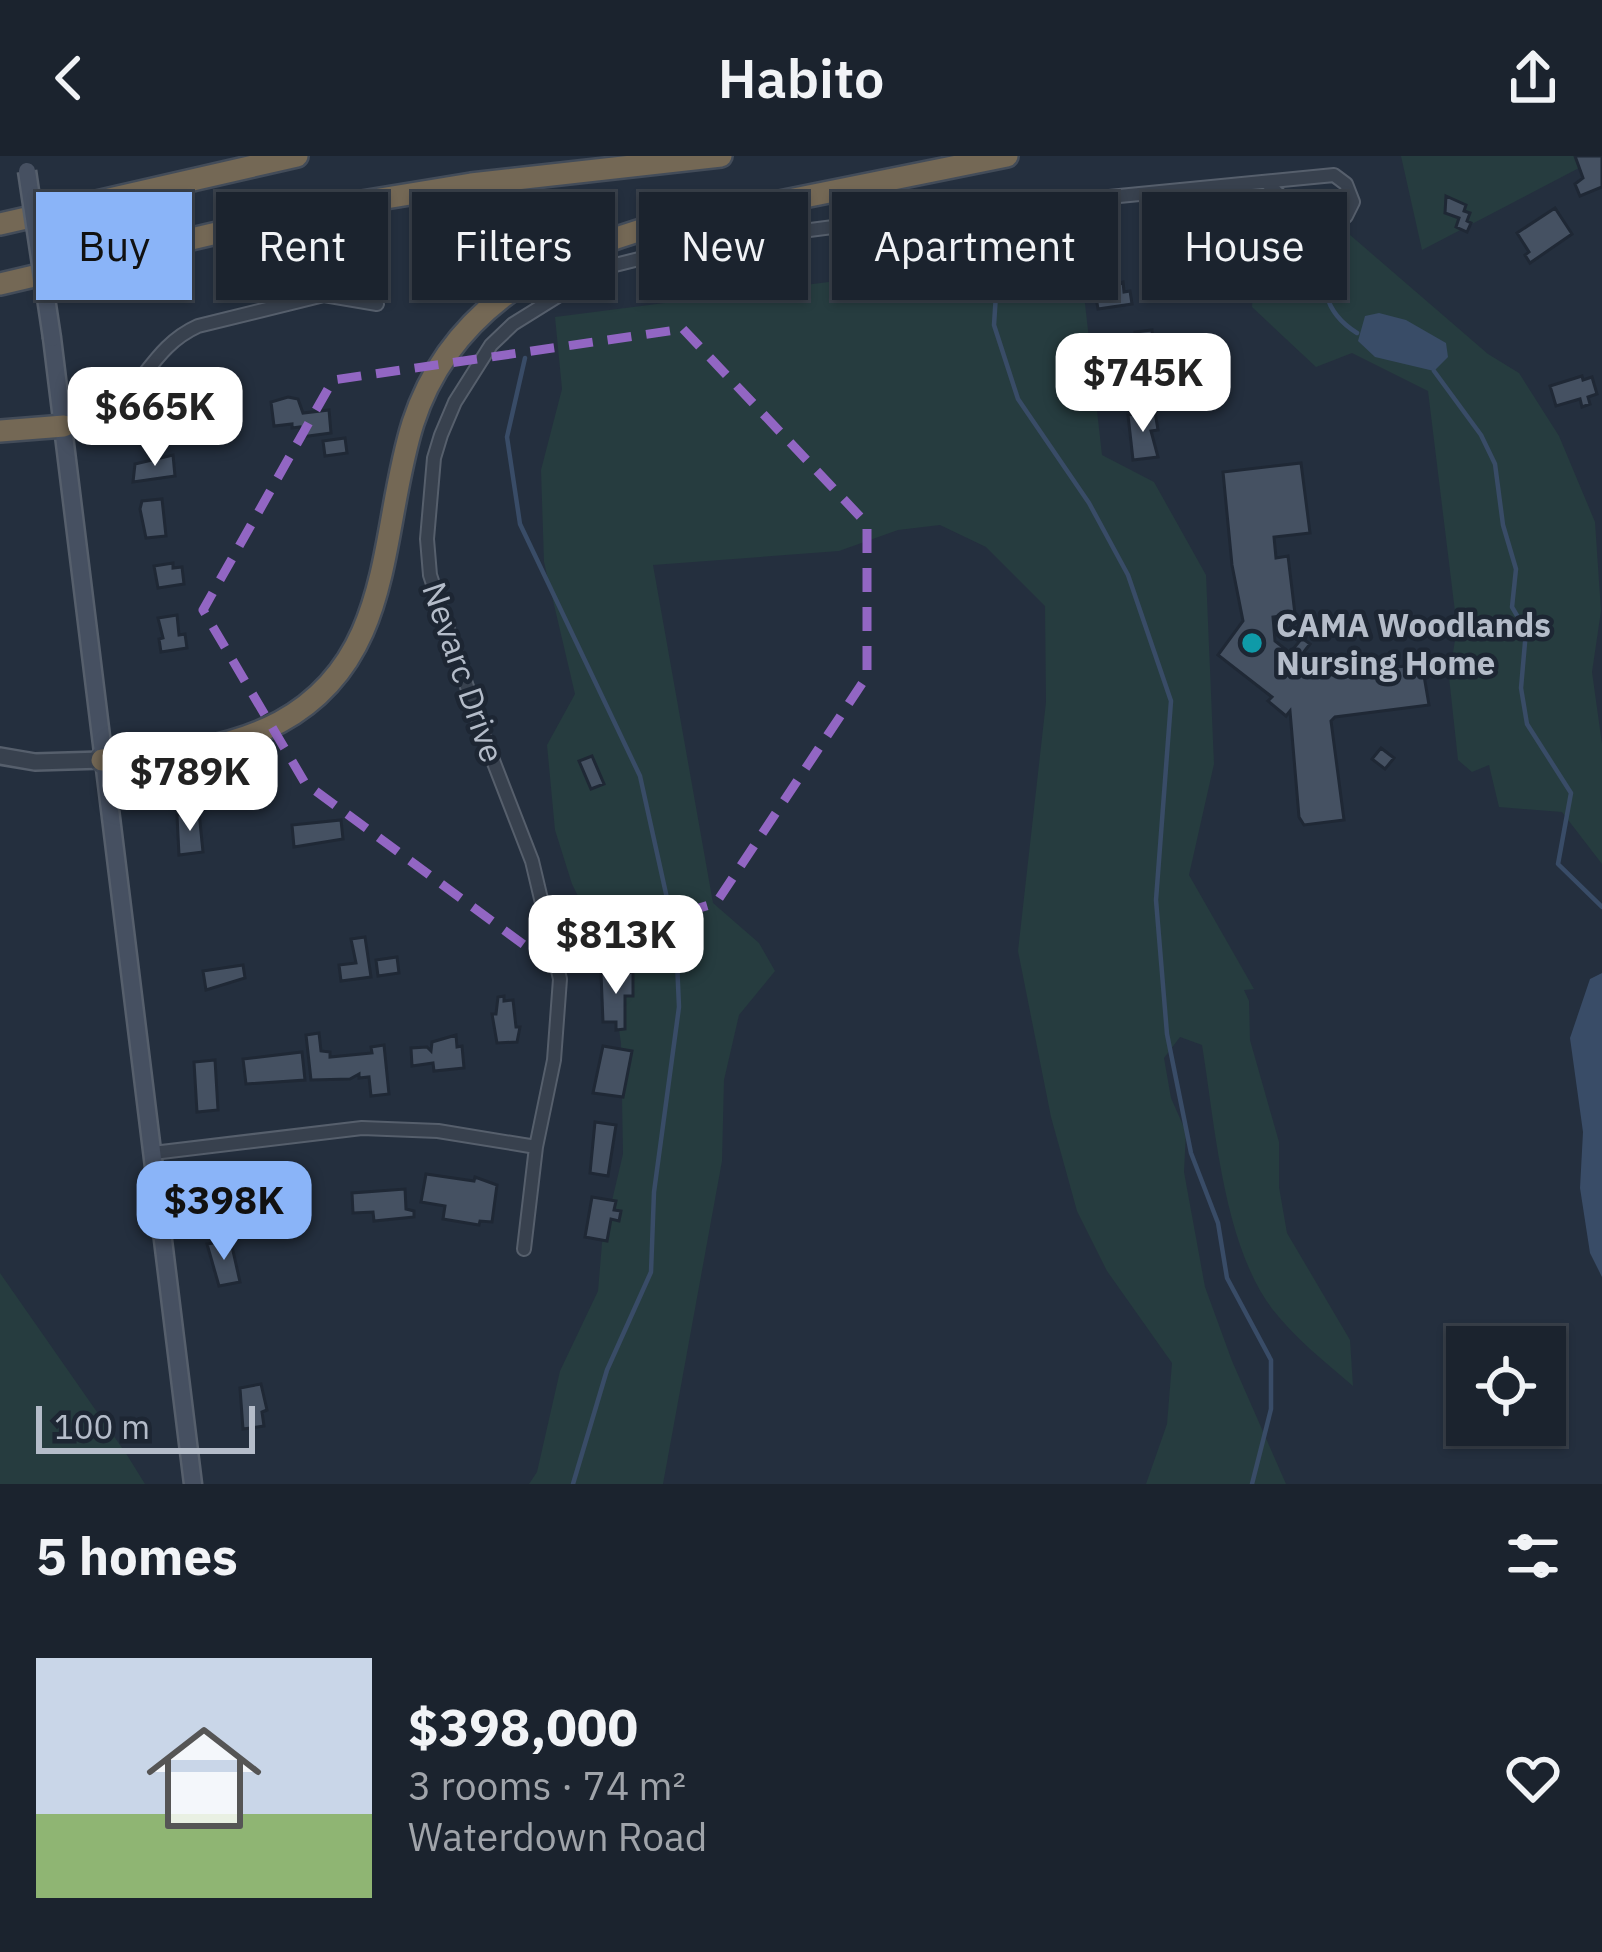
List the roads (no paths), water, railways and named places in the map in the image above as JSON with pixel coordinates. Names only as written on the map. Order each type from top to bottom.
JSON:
[{"type":"highway","points":[[0,224],[297,156]]},
{"type":"highway","points":[[0,284],[319,209],[471,184],[722,156]]},
{"type":"highway","points":[[102,760],[215,747],[284,720],[325,689],[353,651],[375,602],[402,470],[424,397],[461,337],[530,276],[588,246],[641,230],[1007,156]]},
{"type":"highway","points":[[0,431],[63,420]]},
{"type":"main road","points":[[25,164],[63,420],[194,1484]]},
{"type":"street","name":"Nevarc Drive","points":[[524,1249],[536,1147],[554,1060],[560,979],[532,861],[475,713],[430,575],[428,539],[434,458],[441,434],[490,345],[513,324],[603,268],[695,244],[925,215],[1334,175],[1346,184],[1353,202],[1334,226],[1318,224],[1266,182]]},
{"type":"street","points":[[63,420],[118,404],[154,358],[180,334],[198,326],[324,295],[377,304]]},
{"type":"street","points":[[0,756],[35,762],[102,760]]},
{"type":"street","points":[[153,1153],[362,1128],[439,1131],[536,1147]]},
{"type":"water","points":[[1379,313],[1406,320],[1446,343],[1448,357],[1434,371],[1375,357],[1358,341],[1365,316]]},
{"type":"water","points":[[1602,973],[1602,1277],[1590,1253],[1580,1188],[1583,1132],[1570,1038],[1590,979]]},
{"type":"waterway","points":[[996,300],[994,325],[1018,399],[1089,503],[1128,575],[1171,701],[1156,900],[1167,1034],[1191,1153],[1218,1223],[1227,1278],[1271,1360],[1271,1409],[1252,1484]]},
{"type":"waterway","points":[[1328,300],[1357,333]]},
{"type":"waterway","points":[[525,358],[507,437],[520,524],[640,776],[676,939],[679,1007],[654,1192],[651,1272],[607,1370],[573,1484]]},
{"type":"waterway","points":[[1434,371],[1481,435],[1495,464],[1503,525],[1516,569],[1512,607],[1526,631],[1521,688],[1527,724],[1571,793],[1558,864],[1602,907]]},
{"type":"place","name":"CAMA Woodlands Nursing Home","points":[[1252,643]]}]
